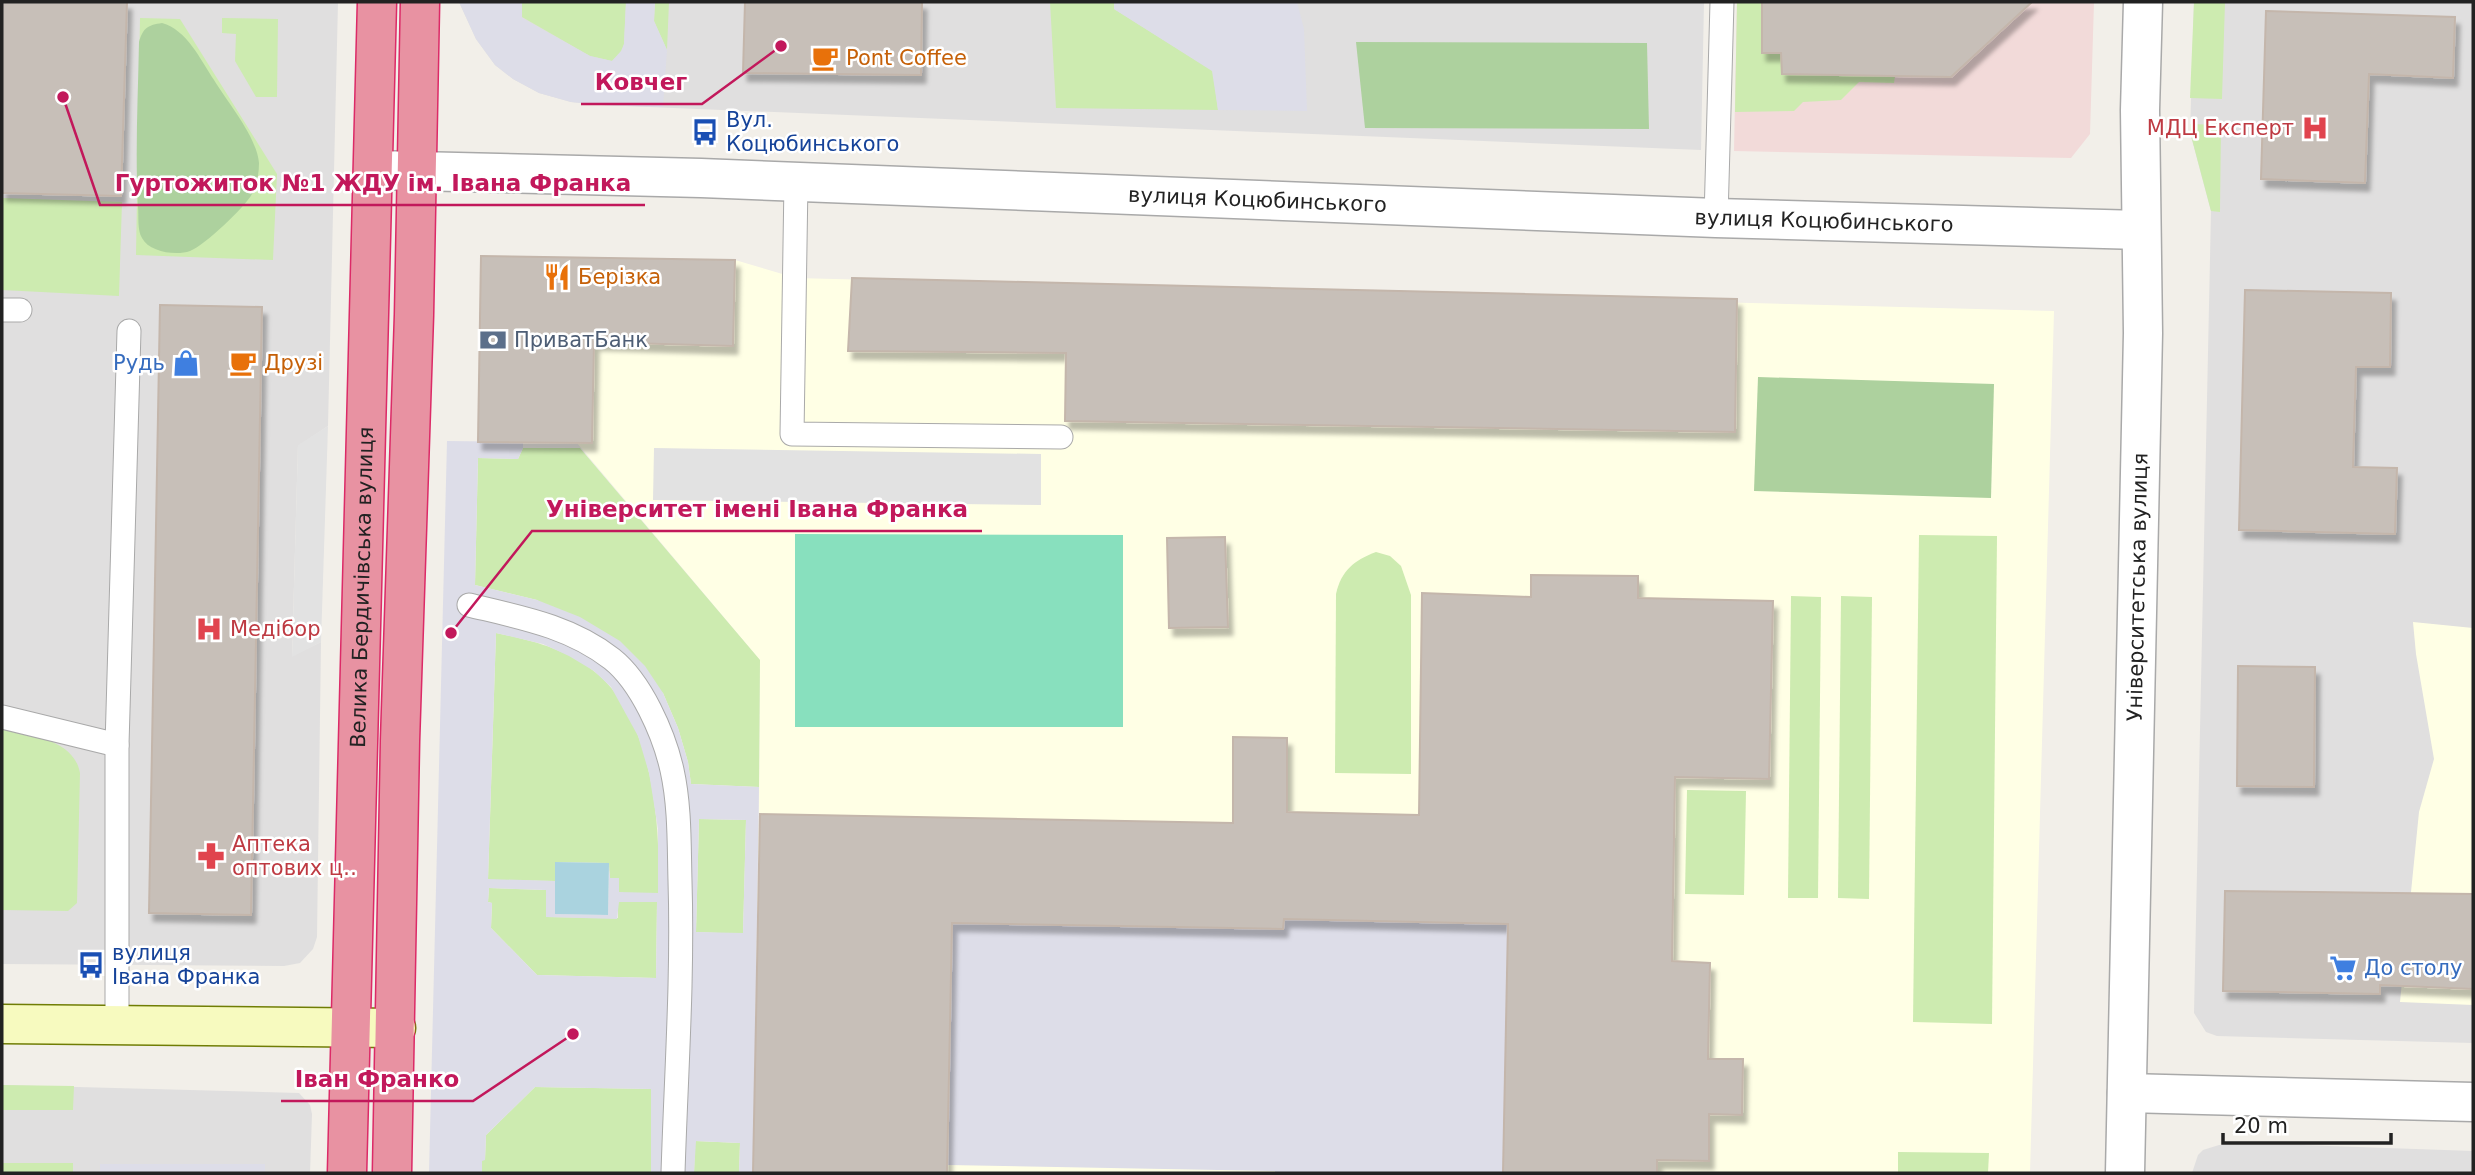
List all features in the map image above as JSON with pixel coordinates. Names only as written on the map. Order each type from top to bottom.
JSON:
[{"type":"highway","name":"Велика Бердичівська вулиця","points":[[347,1173],[377,2]]},
{"type":"highway","name":"Велика Бердичівська вулиця","points":[[392,1173],[400,741],[420,2]]},
{"type":"street","name":"Університетська вулиця","points":[[2125,1173],[2143,347],[2140,110],[2143,2]]},
{"type":"street","name":"вулиця Коцюбинського","points":[[374,170],[796,182],[1716,218],[2140,230]]},
{"type":"street","points":[[2,1024],[396,1028]]},
{"type":"street","points":[[2127,1093],[2473,1102]]},
{"type":"lane","points":[[1716,218],[1722,2]]},
{"type":"lane","points":[[796,182],[793,434],[1061,438]]},
{"type":"lane","points":[[117,1026],[117,745],[129,331]]},
{"type":"lane","points":[[469,605],[540,622],[572,634],[614,661],[631,678],[645,700],[671,767],[678,807],[681,925],[673,1173]]},
{"type":"lane","points":[[2,717],[117,745]]},
{"type":"shaded area","points":[[2,2],[338,2],[328,426],[298,446],[292,656],[321,642],[317,937],[313,949],[300,963],[284,966],[2,964]]},
{"type":"shaded area","points":[[459,2],[1704,2],[1701,150],[571,102],[539,93],[513,79],[495,65],[476,39]]},
{"type":"shaded area","points":[[459,2],[522,2],[522,18],[590,56],[612,61],[624,44],[626,2],[655,2],[654,21],[667,50],[663,107],[571,102],[539,93],[513,79],[495,65],[476,39]]},
{"type":"shaded area","points":[[1114,2],[1297,2],[1304,29],[1307,111],[1218,110],[1212,71],[1114,9]]},
{"type":"shaded area","points":[[1737,2],[2094,2],[2090,134],[2071,158],[1734,151]]},
{"type":"shaded area","points":[[2194,2],[2473,2],[2473,1043],[2217,1036],[2206,1032],[2194,1013],[2211,211],[2190,132]]},
{"type":"shaded area","points":[[481,256],[735,260],[796,278],[2054,311],[2030,1173],[753,1173],[760,660],[577,443],[478,442]]},
{"type":"shaded area","points":[[328,426],[321,642],[292,657],[298,445]]},
{"type":"shaded area","points":[[447,441],[523,442],[518,459],[478,458],[475,585],[537,600],[580,617],[620,641],[645,666],[663,693],[678,728],[691,784],[759,787],[753,1173],[739,1173],[740,1143],[696,1141],[694,1173],[651,1173],[651,1089],[535,1087],[486,1135],[482,1173],[429,1173]],"holes":[[[496,633],[543,644],[569,656],[594,671],[611,687],[638,736],[649,773],[658,829],[658,893],[619,892],[619,878],[610,878],[609,863],[608,915],[556,914],[555,862],[555,881],[488,879]],[[699,819],[746,820],[743,933],[696,932]],[[489,888],[546,890],[546,917],[617,919],[619,902],[657,902],[656,978],[537,975],[491,928],[492,903],[488,902]]]},
{"type":"shaded area","points":[[654,448],[1041,454],[1041,505],[653,500]]},
{"type":"shaded area","points":[[2413,622],[2473,628],[2473,1005],[2400,1002],[2419,812],[2434,759]]},
{"type":"shaded area","points":[[1284,919],[1508,924],[1503,1173],[1275,1173],[948,1165],[952,923],[1283,929]]},
{"type":"shaded area","points":[[2,1085],[299,1093],[310,1105],[312,1114],[310,1173],[2,1173]]},
{"type":"shaded area","points":[[2219,1145],[2473,1151],[2473,1173],[2192,1173],[2198,1155],[2203,1150]]},
{"type":"shaded area","points":[[100,1164],[265,1164],[265,1173],[100,1173]]},
{"type":"green space","points":[[522,2],[626,2],[622,51],[612,61],[590,56],[522,17]]},
{"type":"green space","points":[[655,2],[669,2],[667,50],[654,21]]},
{"type":"green space","points":[[1050,2],[1114,2],[1114,9],[1213,71],[1218,110],[1056,108]]},
{"type":"green space","points":[[1737,2],[1762,2],[1762,53],[1781,53],[1782,74],[1895,76],[1894,83],[1859,82],[1841,100],[1803,102],[1794,111],[1735,112]]},
{"type":"green space","points":[[2194,2],[2225,2],[2222,99],[2190,98]]},
{"type":"green space","points":[[140,18],[180,19],[277,174],[273,260],[136,255]]},
{"type":"green space","points":[[222,18],[278,19],[277,97],[256,97],[235,61],[236,34],[222,33]]},
{"type":"green space","points":[[162,23],[179,32],[198,55],[248,131],[259,163],[254,190],[241,208],[197,247],[178,253],[163,252],[150,247],[142,238],[138,223],[139,42],[147,28]]},
{"type":"green space","points":[[1356,42],[1647,43],[1649,129],[1365,128]]},
{"type":"green space","points":[[2190,124],[2221,125],[2220,212],[2211,211]]},
{"type":"green space","points":[[2,198],[122,202],[119,296],[2,290]]},
{"type":"green space","points":[[1758,377],[1994,384],[1991,498],[1754,491]]},
{"type":"green space","points":[[523,448],[580,448],[760,660],[759,787],[691,784],[678,728],[663,693],[537,600],[475,585],[478,458],[518,459]]},
{"type":"green space","points":[[795,534],[1123,535],[1123,727],[795,727]]},
{"type":"green space","points":[[1919,535],[1997,536],[1992,1024],[1913,1022]]},
{"type":"green space","points":[[1376,552],[1390,556],[1401,566],[1411,595],[1411,774],[1335,773],[1336,594],[1341,579],[1350,567]]},
{"type":"green space","points":[[1791,596],[1821,597],[1818,898],[1788,898]]},
{"type":"green space","points":[[1841,596],[1872,597],[1869,899],[1838,898]]},
{"type":"green space","points":[[496,633],[548,646],[573,657],[595,672],[614,692],[630,716],[641,744],[655,805],[658,893],[619,893],[619,879],[610,878],[608,863],[556,862],[555,881],[488,880]]},
{"type":"green space","points":[[2,728],[60,746],[76,762],[80,773],[77,903],[68,911],[2,910]]},
{"type":"green space","points":[[1687,790],[1746,791],[1744,895],[1685,894]]},
{"type":"green space","points":[[699,819],[746,820],[743,934],[696,932]]},
{"type":"green space","points":[[489,888],[546,890],[547,917],[618,918],[618,902],[657,902],[656,978],[537,975],[491,928],[492,903],[488,902]]},
{"type":"green space","points":[[2,1085],[74,1086],[73,1110],[2,1110]]},
{"type":"green space","points":[[535,1087],[652,1089],[651,1173],[482,1173],[486,1135]]},
{"type":"green space","points":[[695,1141],[740,1143],[739,1173],[694,1173]]},
{"type":"green space","points":[[1898,1152],[1989,1153],[1988,1173],[1898,1173]]},
{"type":"green space","points":[[2,1163],[73,1163],[73,1173],[2,1173]]},
{"type":"water","points":[[555,862],[609,863],[608,915],[555,914]]},
{"type":"building","points":[[2,2],[127,2],[121,196],[2,193]]},
{"type":"building","points":[[745,2],[922,2],[921,75],[743,73]]},
{"type":"building","points":[[1762,2],[2032,2],[1951,77],[1782,74],[1781,53],[1762,53]]},
{"type":"building","name":"МДЦ Експерт","points":[[2266,11],[2455,17],[2453,78],[2369,74],[2365,183],[2261,179]]},
{"type":"building","points":[[481,256],[735,260],[733,346],[594,342],[592,443],[478,442]]},
{"type":"building","points":[[852,278],[1737,299],[1735,432],[1065,421],[1066,353],[848,351]]},
{"type":"building","points":[[2245,290],[2391,293],[2390,367],[2356,367],[2353,467],[2397,468],[2395,534],[2239,530]]},
{"type":"building","points":[[160,305],[262,307],[251,915],[149,913]]},
{"type":"building","points":[[1225,537],[1228,627],[1169,628],[1167,538]]},
{"type":"building","points":[[1531,575],[1638,576],[1638,598],[1773,601],[1769,779],[1675,777],[1672,961],[1710,963],[1708,1059],[1743,1059],[1742,1115],[1709,1114],[1709,1161],[1657,1160],[1657,1173],[1503,1173],[1508,924],[1284,919],[1283,929],[952,923],[947,1173],[753,1173],[760,814],[1233,823],[1233,737],[1287,738],[1287,812],[1419,815],[1422,593],[1531,597]]},
{"type":"building","points":[[2238,666],[2315,667],[2314,787],[2237,786]]},
{"type":"building","points":[[2225,891],[2473,894],[2473,989],[2380,985],[2380,994],[2223,991]]},
{"type":"place","name":"Ковчег","points":[[781,46]]},
{"type":"place","name":"Pont Coffee","points":[[825,58]]},
{"type":"place","name":"Гуртожиток №1 ЖДУ ім. Івана Франка","points":[[63,97]]},
{"type":"place","name":"МДЦ Експерт","points":[[2315,128]]},
{"type":"place","name":"Вул. Коцюбинського","points":[[705,132]]},
{"type":"place","name":"Берізка","points":[[557,277]]},
{"type":"place","name":"ПриватБанк","points":[[493,340]]},
{"type":"place","name":"Рудь","points":[[186,363]]},
{"type":"place","name":"Друзі","points":[[243,363]]},
{"type":"place","name":"Медібор","points":[[209,629]]},
{"type":"place","name":"Університет імені Івана Франка","points":[[451,633]]},
{"type":"place","name":"Аптека оптових ц‥","points":[[211,856]]},
{"type":"place","name":"вулиця Івана Франка","points":[[91,965]]},
{"type":"place","name":"До столу","points":[[2343,968]]},
{"type":"place","name":"Іван Франко","points":[[573,1034]]}]
